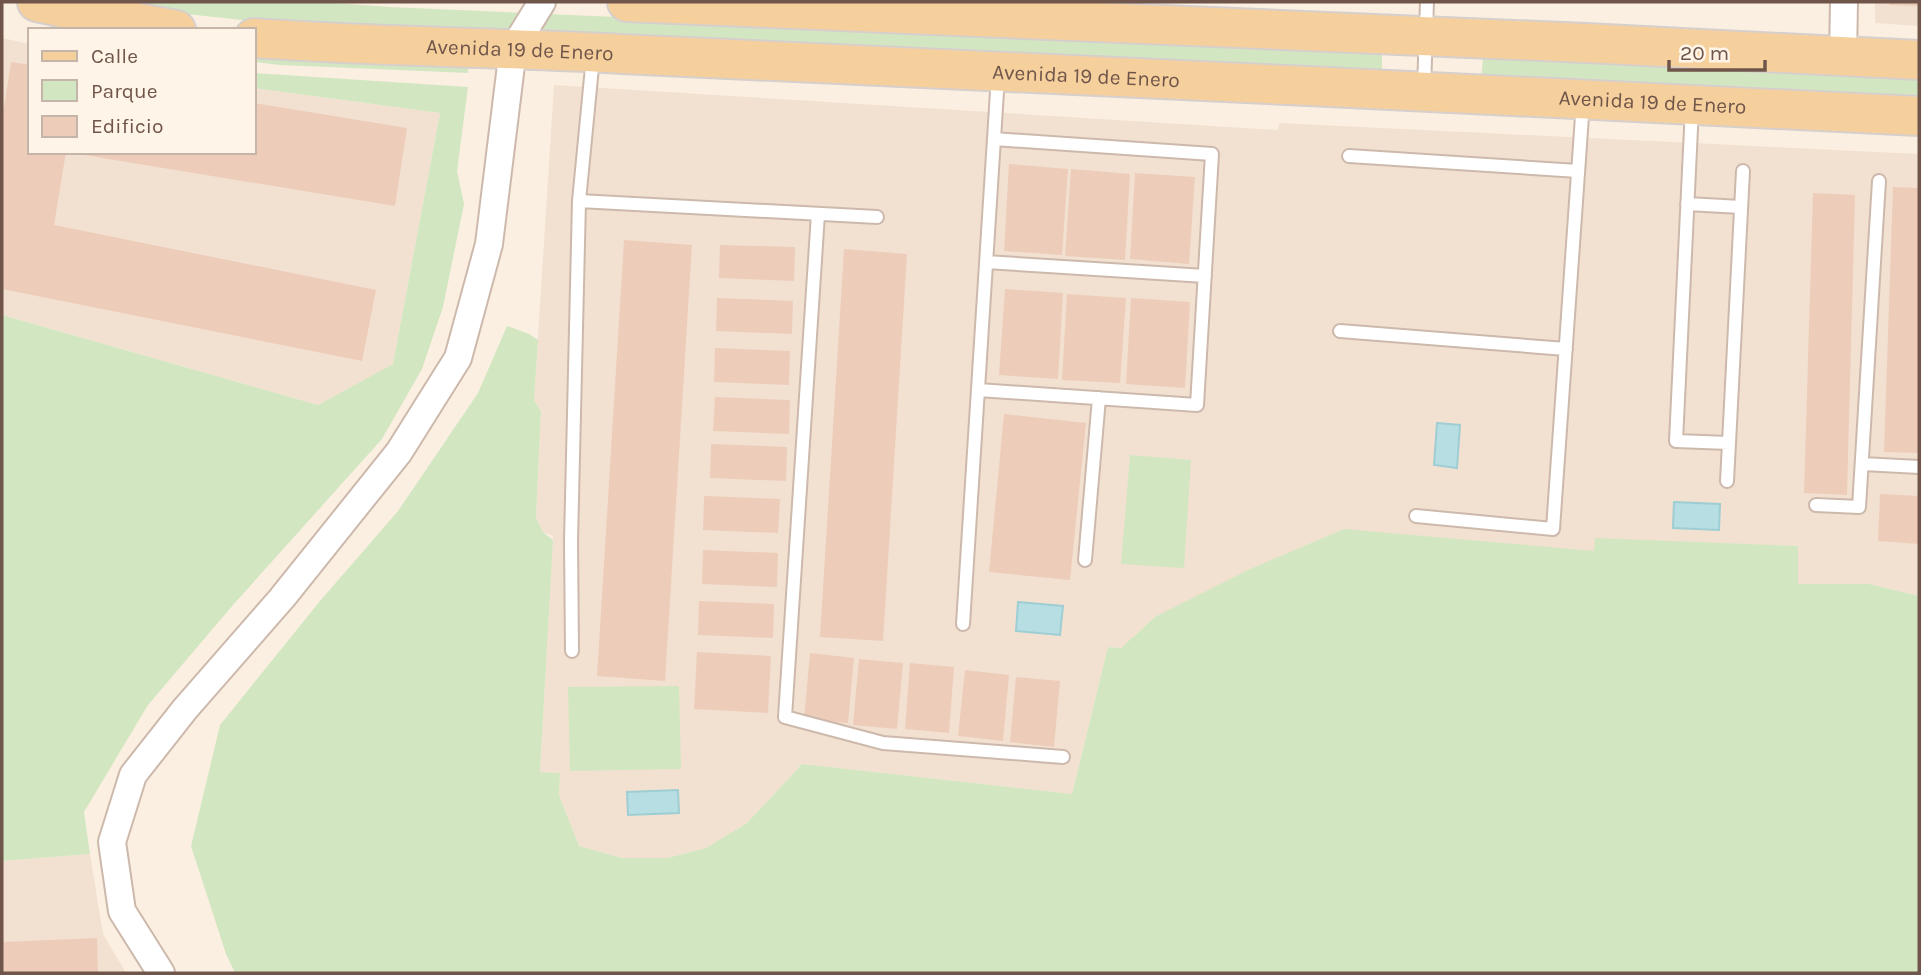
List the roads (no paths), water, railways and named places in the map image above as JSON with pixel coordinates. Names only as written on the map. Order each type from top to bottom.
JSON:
[{"type":"main road","points":[[37,2],[165,28]]},
{"type":"main road","points":[[627,2],[1427,19],[1843,56],[1919,60]]},
{"type":"main road","name":"Avenida 19 de Enero","points":[[256,38],[998,74],[1692,103],[1919,116]]},
{"type":"street","points":[[161,973],[122,911],[112,842],[134,775],[185,709],[282,598],[399,452],[457,358],[489,244],[513,50],[542,2]]},
{"type":"street","points":[[1843,56],[1844,2]]},
{"type":"lane","points":[[1424,92],[1427,19]]},
{"type":"lane","points":[[572,651],[570,541],[579,201],[594,53]]},
{"type":"lane","points":[[963,624],[998,74]]},
{"type":"lane","points":[[1416,516],[1553,529],[1584,98]]},
{"type":"lane","points":[[1692,103],[1676,441],[1729,443]]},
{"type":"lane","points":[[978,390],[1197,405],[1205,276],[1212,154],[993,139]]},
{"type":"lane","points":[[1349,156],[1578,172]]},
{"type":"lane","points":[[1727,481],[1743,171]]},
{"type":"lane","points":[[1816,505],[1859,507],[1879,181]]},
{"type":"lane","points":[[579,201],[877,217]]},
{"type":"lane","points":[[1687,204],[1741,207]]},
{"type":"lane","points":[[818,214],[785,717],[883,743],[1063,757]]},
{"type":"lane","points":[[986,262],[1205,276]]},
{"type":"lane","points":[[1340,331],[1566,349]]},
{"type":"lane","points":[[1085,560],[1099,398]]},
{"type":"lane","points":[[1863,464],[1919,467]]},
{"type":"water","points":[[1437,423],[1460,425],[1457,468],[1434,465]]},
{"type":"water","points":[[1674,502],[1720,504],[1719,530],[1673,528]]},
{"type":"water","points":[[1018,602],[1063,606],[1060,635],[1016,631]]},
{"type":"water","points":[[678,790],[679,813],[628,815],[627,792]]}]
